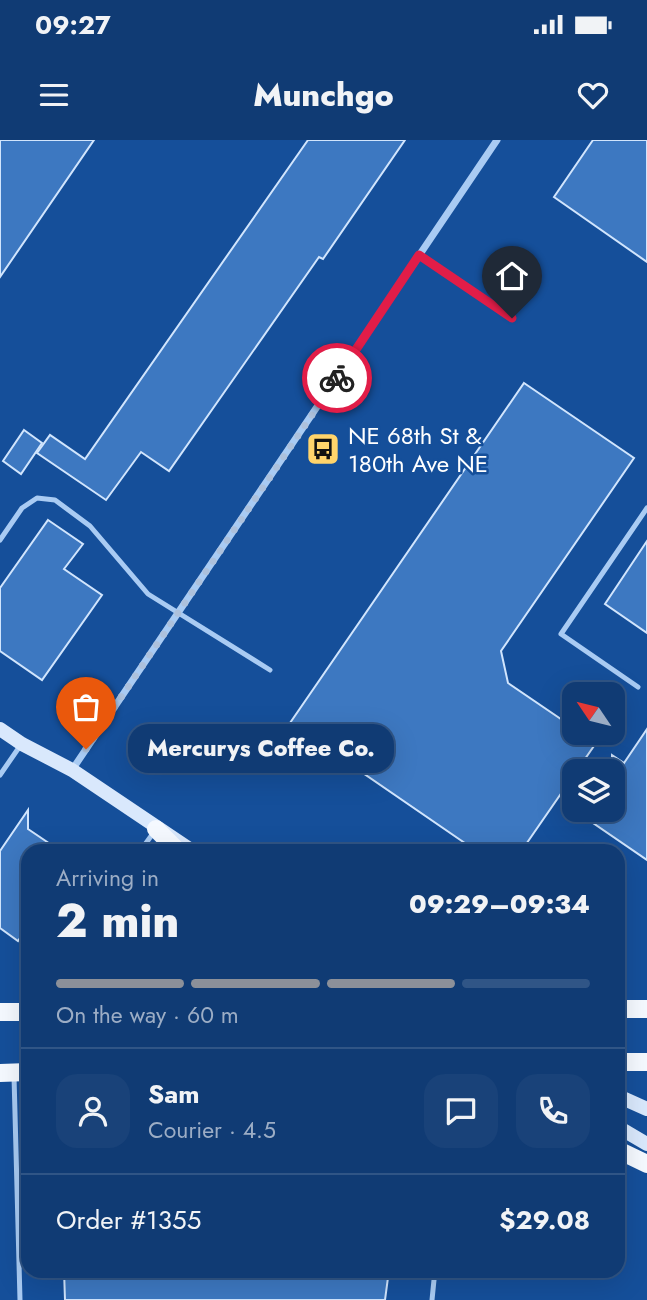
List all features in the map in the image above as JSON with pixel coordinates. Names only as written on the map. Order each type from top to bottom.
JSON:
[{"type":"main road","points":[[156,829],[171,844]]},
{"type":"main road","points":[[625,1009],[647,1009]]},
{"type":"main road","points":[[0,1012],[21,1012]]},
{"type":"main road","points":[[625,1062],[647,1062]]},
{"type":"main road","points":[[625,1153],[647,1164]]},
{"type":"street","points":[[72,769],[497,140]]},
{"type":"street","points":[[0,729],[22,744],[72,769],[181,844]]},
{"type":"street","points":[[625,1099],[647,1109]]},
{"type":"street","points":[[625,1131],[647,1144]]},
{"type":"lane","points":[[419,255],[512,318]]},
{"type":"lane","points":[[0,540],[22,508],[37,498],[55,500],[90,526],[148,594],[270,670]]},
{"type":"lane","points":[[638,687],[561,634],[647,508]]},
{"type":"lane","points":[[0,775],[22,744]]},
{"type":"lane","points":[[145,844],[156,829]]},
{"type":"lane","points":[[14,1072],[20,1300]]},
{"type":"lane","points":[[432,1300],[434,1278]]},
{"type":"building","points":[[0,140],[94,140],[0,277]]},
{"type":"building","points":[[308,140],[405,140],[323,259],[319,257],[169,471],[141,452],[106,500],[37,453],[50,435],[85,459]]},
{"type":"building","points":[[593,140],[647,140],[647,262],[554,197]]},
{"type":"building","points":[[524,383],[634,458],[501,651],[508,683],[562,720],[562,746],[594,746],[585,759],[562,759],[562,792],[526,844],[466,844],[290,723]]},
{"type":"building","points":[[24,430],[42,443],[21,474],[3,461]]},
{"type":"building","points":[[48,520],[83,544],[64,569],[102,595],[42,680],[0,651],[0,588]]},
{"type":"building","points":[[647,541],[647,633],[605,604]]},
{"type":"building","points":[[647,729],[647,860],[592,822],[625,822],[625,762]]},
{"type":"building","points":[[28,810],[28,829],[50,844],[21,844],[21,936],[18,941],[0,928],[0,851]]},
{"type":"building","points":[[64,1278],[388,1278],[385,1300],[65,1300]]},
{"type":"way so far","points":[[86,749],[337,378]]},
{"type":"place","name":"NE 68th St & 180th Ave NE","points":[[323,449]]},
{"type":"place","name":"Mercurys Coffee Co.","points":[[86,749]]},
{"type":"route","points":[[337,378],[419,255],[512,318]]}]
